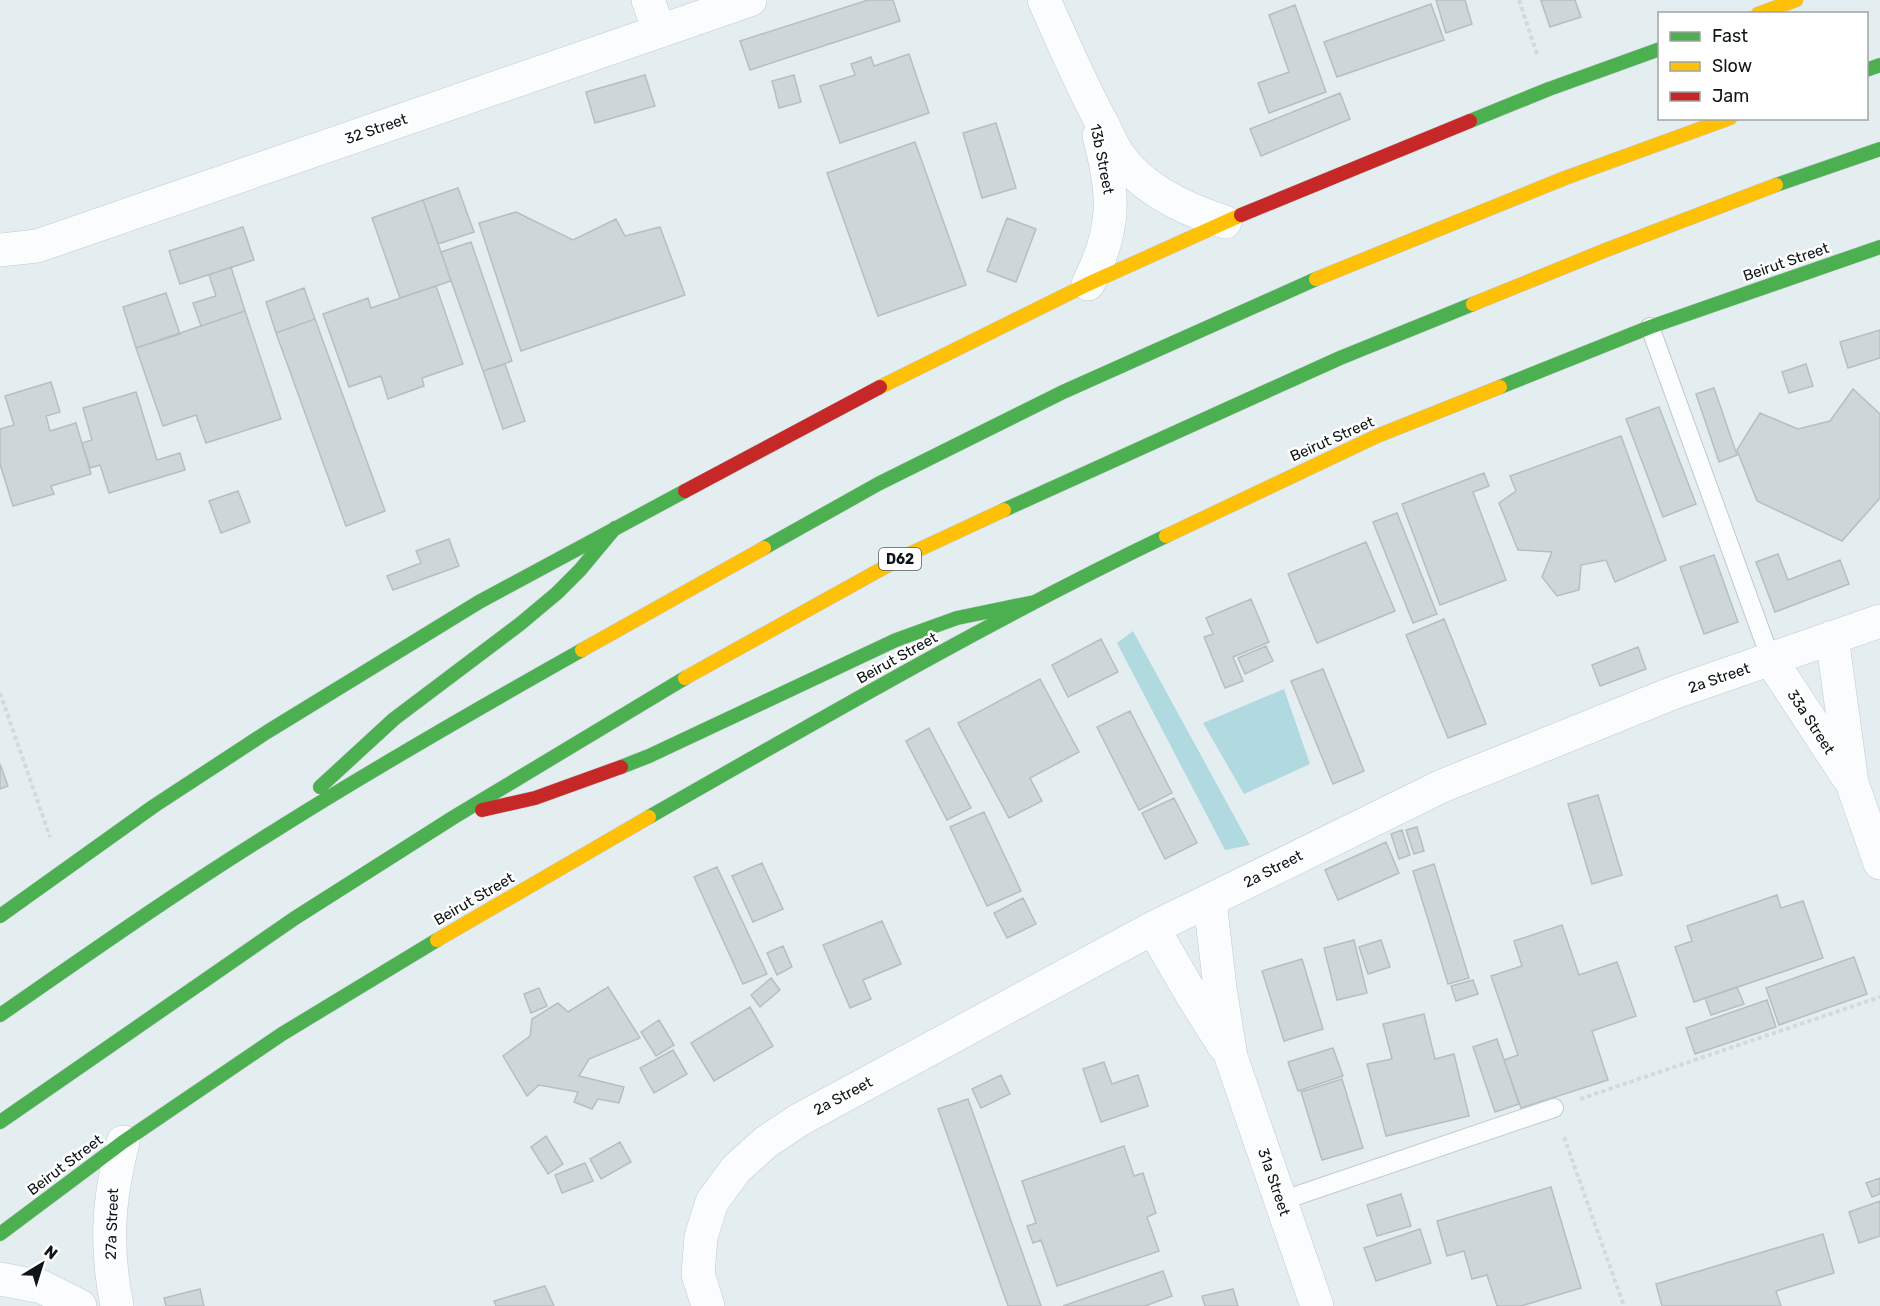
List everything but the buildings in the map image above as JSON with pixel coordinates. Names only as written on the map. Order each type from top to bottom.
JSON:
[{"type":"main road","points":[[1763,12],[1796,0]]},
{"type":"main road","points":[[0,916],[154,806],[267,732],[479,602],[897,378],[1088,284],[1225,222],[1549,89],[1658,49]]},
{"type":"main road","points":[[0,1015],[118,933],[275,830],[443,728],[878,484],[1063,392],[1303,284],[1565,178],[1724,120]]},
{"type":"main road","name":"D62","points":[[0,1122],[295,918],[454,817],[629,711],[903,557],[1351,353],[1606,250],[1798,177],[1880,149]]},
{"type":"main road","name":"Beirut Street","points":[[0,1234],[123,1142],[282,1034],[436,940],[803,729],[1035,602],[1225,507],[1377,436],[1650,327],[1880,247]]},
{"type":"main road","points":[[275,830],[354,754],[404,711],[523,622],[558,592],[615,528]]},
{"type":"main road","points":[[454,817],[535,798],[602,776],[924,629],[968,616],[1035,602]]},
{"type":"street","points":[[648,0],[659,30]]},
{"type":"street","name":"32 Street","points":[[0,250],[37,246],[750,0]]},
{"type":"street","name":"13b Street","points":[[1044,0],[1090,103],[1119,155],[1136,174],[1177,204],[1200,215],[1225,222]]},
{"type":"street","name":"13b Street","points":[[1088,284],[1100,261],[1108,237],[1111,211],[1110,185],[1090,103]]},
{"type":"street","name":"2a Street","points":[[708,1306],[698,1275],[701,1237],[712,1202],[736,1169],[766,1142],[799,1120],[1153,928],[1442,786],[1673,693],[1880,621]]},
{"type":"street","name":"33a Street","points":[[1832,637],[1852,783],[1880,863]]},
{"type":"street","name":"33a Street","points":[[1771,660],[1852,783]]},
{"type":"street","name":"31a Street","points":[[1210,901],[1231,1058],[1317,1306]]},
{"type":"street","name":"31a Street","points":[[1153,928],[1231,1058]]},
{"type":"street","name":"27a Street","points":[[117,1306],[111,1278],[108,1244],[109,1209],[114,1175],[123,1142]]},
{"type":"street","points":[[0,1279],[42,1287],[80,1306]]},
{"type":"lane","points":[[1650,327],[1771,660]]},
{"type":"lane","points":[[0,897],[19,903]]},
{"type":"lane","points":[[1281,1202],[1554,1108]]},
{"type":"path","points":[[1519,0],[1549,89]]},
{"type":"path","points":[[0,693],[62,873]]},
{"type":"path","points":[[1624,1306],[1554,1108],[1880,997]]},
{"type":"shaded area","points":[[1133,631],[1250,845],[1225,850],[1117,643]]},
{"type":"shaded area","points":[[1284,689],[1310,764],[1244,794],[1203,723]]},
{"type":"traffic: fast","points":[[1470,121],[1549,89],[1658,50]]},
{"type":"traffic: fast","points":[[1868,69],[1880,65]]},
{"type":"traffic: fast","points":[[1776,185],[1880,149]]},
{"type":"traffic: fast","points":[[1500,387],[1650,327],[1880,247]]},
{"type":"traffic: fast","points":[[764,548],[878,484],[1063,392],[1316,279]]},
{"type":"traffic: fast","points":[[1004,510],[1340,358],[1473,304]]},
{"type":"traffic: fast","points":[[0,916],[154,806],[267,732],[479,602],[685,491]]},
{"type":"traffic: fast","points":[[320,787],[394,719],[520,624],[557,593],[580,570],[615,528]]},
{"type":"traffic: fast","points":[[649,817],[969,637],[1166,536]]},
{"type":"traffic: fast","points":[[621,767],[896,640],[957,618],[1035,602]]},
{"type":"traffic: fast","points":[[0,1015],[241,852],[390,761],[582,650]]},
{"type":"traffic: fast","points":[[0,1122],[295,918],[454,817],[685,678]]},
{"type":"traffic: fast","points":[[0,1234],[123,1142],[282,1034],[437,940]]},
{"type":"traffic: slow","points":[[1763,12],[1796,0]]},
{"type":"traffic: slow","points":[[1316,279],[1565,178],[1724,120]]},
{"type":"traffic: slow","points":[[1473,304],[1776,185]]},
{"type":"traffic: slow","points":[[880,387],[1088,284],[1241,215]]},
{"type":"traffic: slow","points":[[1166,536],[1377,436],[1500,387]]},
{"type":"traffic: slow","points":[[685,678],[903,557],[1004,510]]},
{"type":"traffic: slow","points":[[582,650],[764,548]]},
{"type":"traffic: slow","points":[[437,940],[649,817]]},
{"type":"traffic: jam","points":[[1241,215],[1470,121]]},
{"type":"traffic: jam","points":[[685,491],[880,387]]},
{"type":"traffic: jam","points":[[482,810],[535,798],[621,767]]}]
